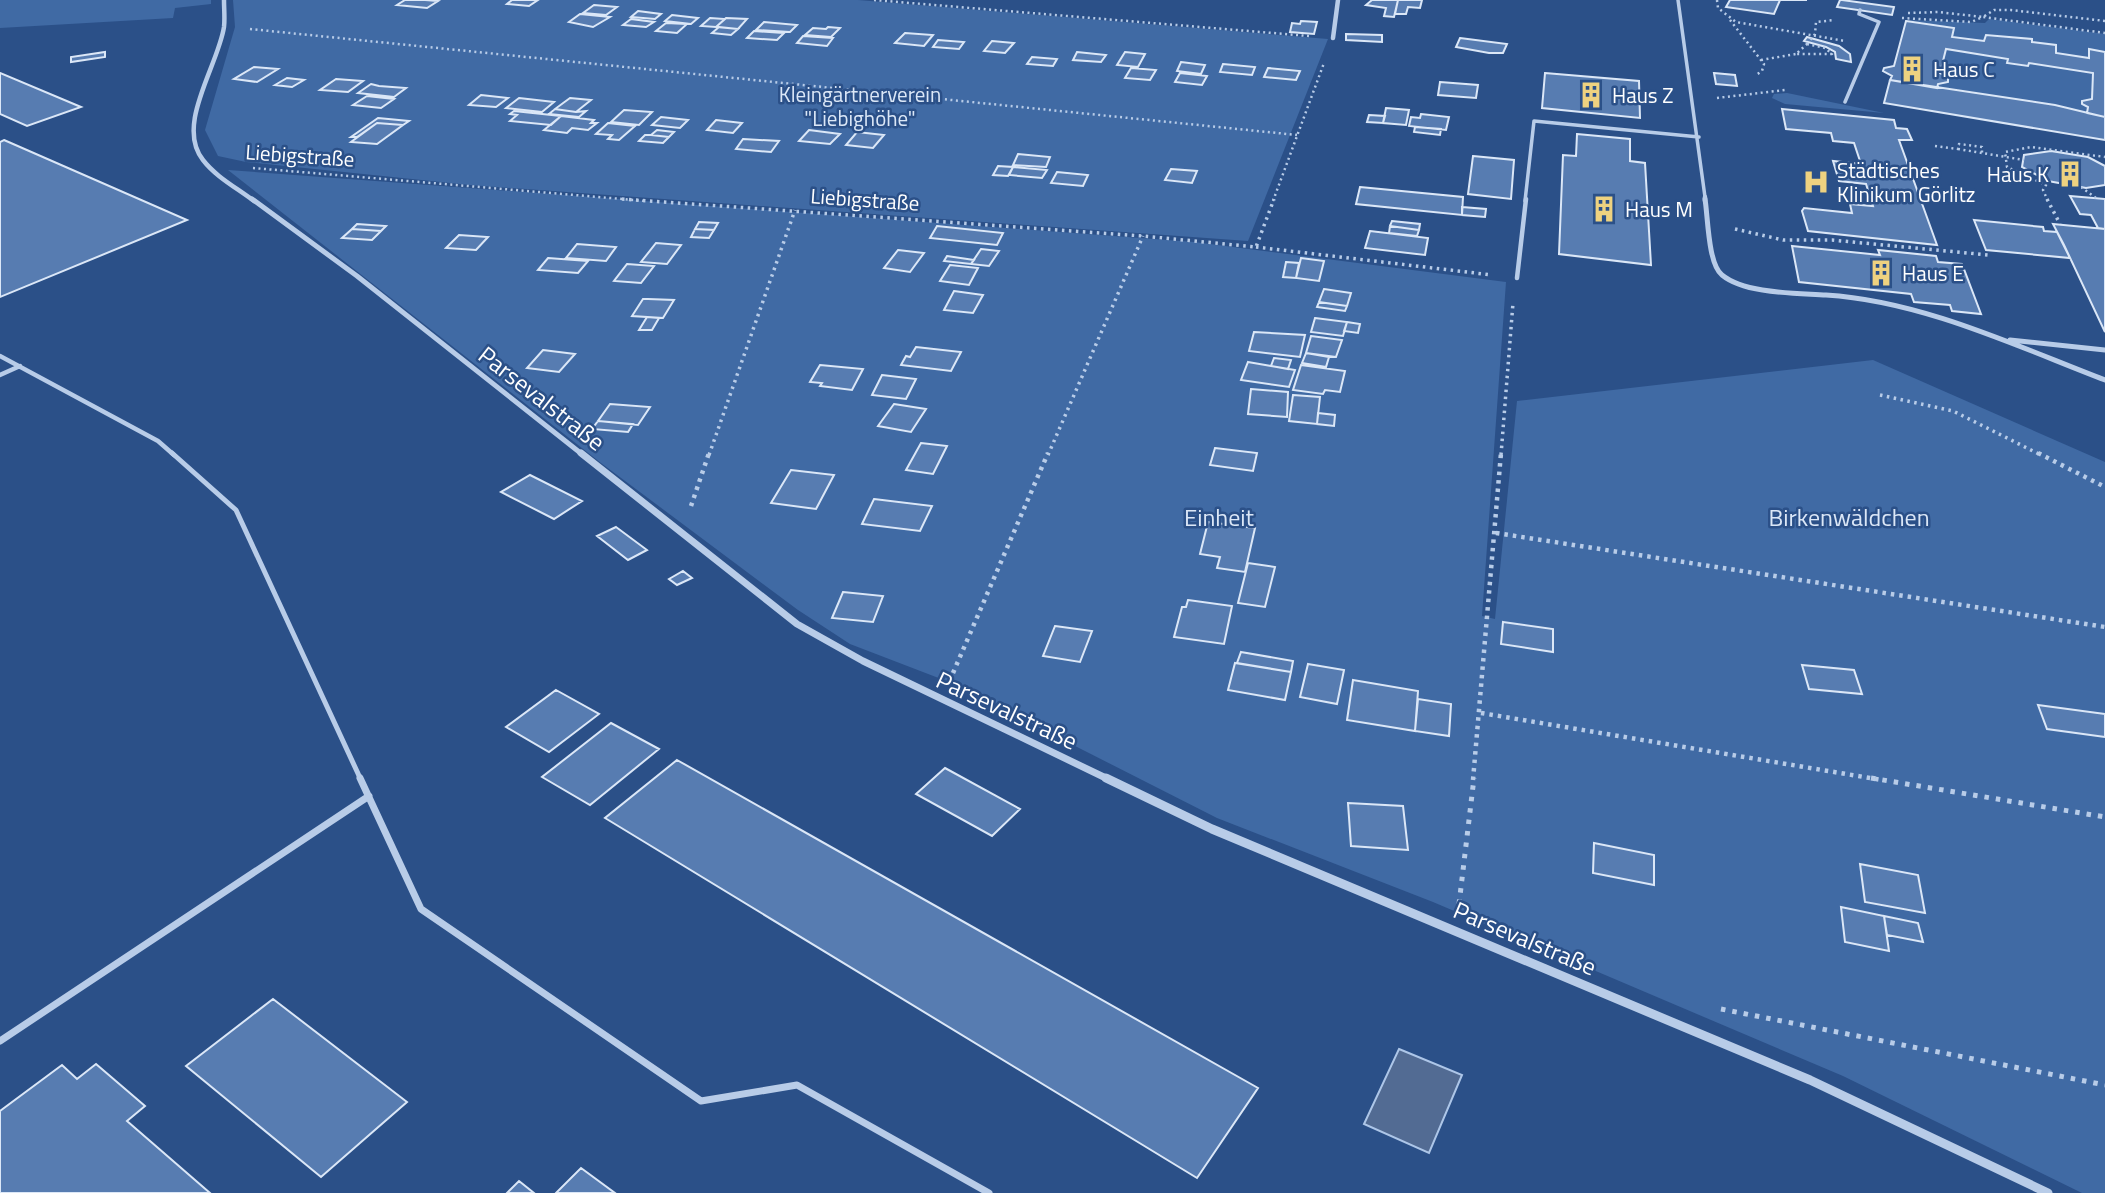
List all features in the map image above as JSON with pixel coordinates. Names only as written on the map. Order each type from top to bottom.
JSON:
[{"type":"street","name":"Parsevalstraße","points":[[224,0],[224,27],[198,107],[192,136],[201,158],[211,169],[357,276],[797,624],[904,683],[1212,829],[1810,1080],[2048,1193]]},
{"type":"street","points":[[1334,38],[1338,0]]},
{"type":"street","points":[[1705,197],[1714,266],[1718,273],[1729,280],[1745,285],[1876,303],[1992,337],[2105,380]]},
{"type":"street","points":[[1992,337],[2038,345],[2105,350]]},
{"type":"lane","points":[[1678,0],[1699,137],[1705,197]]},
{"type":"lane","points":[[1845,102],[1879,22],[1859,14],[1860,10]]},
{"type":"lane","points":[[1517,278],[1534,121],[1699,137]]},
{"type":"lane","points":[[0,356],[158,441],[236,510],[421,909],[701,1101],[797,1085],[989,1193]]},
{"type":"lane","points":[[0,375],[20,366]]},
{"type":"lane","points":[[0,1041],[369,796]]},
{"type":"path","points":[[874,0],[1334,38],[1256,247]]},
{"type":"path","points":[[1717,0],[1718,8],[1730,19],[1761,60],[1764,68],[1756,75]]},
{"type":"path","points":[[1899,18],[1971,22],[1978,21],[1994,10],[2011,10],[2105,21]]},
{"type":"path","points":[[1908,13],[1938,12],[2105,33]]},
{"type":"path","points":[[1730,19],[1839,39],[1867,50]]},
{"type":"path","points":[[1796,54],[1815,34],[1816,22],[1832,20]]},
{"type":"path","points":[[224,27],[1297,135]]},
{"type":"path","points":[[1761,60],[1796,54],[1832,54],[1825,48],[1807,44]]},
{"type":"path","points":[[1719,98],[1785,90]]},
{"type":"path","points":[[1935,146],[2024,160]]},
{"type":"path","points":[[2060,224],[2044,196],[2046,185],[2007,167],[2004,157],[2009,149],[2031,147],[2105,157]]},
{"type":"path","name":"Liebigstraße","points":[[211,169],[234,166],[471,188],[1143,236],[1517,278]]},
{"type":"path","points":[[2081,187],[2096,198]]},
{"type":"path","points":[[682,533],[795,210]]},
{"type":"path","points":[[1709,221],[1760,237],[1813,242],[1832,240],[1988,255]]},
{"type":"path","points":[[904,683],[953,673],[1143,236]]},
{"type":"path","points":[[1456,930],[1480,713],[1517,278]]},
{"type":"path","points":[[1880,395],[1954,411],[2105,487]]},
{"type":"path","points":[[1496,533],[2105,627]]},
{"type":"path","points":[[1480,713],[2105,817]]},
{"type":"path","points":[[1709,1007],[2105,1085]]},
{"type":"green space","points":[[0,0],[211,0],[211,4],[175,8],[173,18],[0,28]]},
{"type":"green space","name":"Kleingärtnerverein \"Liebighöhe\"","points":[[233,0],[858,0],[1328,39],[1248,241],[470,185],[246,162],[218,156],[205,130],[235,27]]},
{"type":"green space","points":[[1989,19],[2105,34],[2105,52],[2090,49],[2089,58],[2056,53],[2056,45],[2032,42],[2031,39],[1986,35],[1984,41],[1952,37],[1953,28],[1906,20],[1985,23]]},
{"type":"green space","points":[[1946,49],[2008,59],[2008,63],[2028,66],[2029,63],[2093,73],[2092,99],[2082,104],[2088,107],[2087,113],[1969,91],[1937,88],[1938,84],[1948,81],[1948,78],[1940,73]]},
{"type":"green space","points":[[1787,93],[1884,113],[1785,104],[1772,98],[1774,94]]},
{"type":"green space","name":"Einheit","points":[[228,170],[1194,242],[1506,282],[1482,616],[1495,619],[1517,401],[1873,360],[2105,462],[2105,1193],[2082,1193],[1843,1076],[1433,902],[1217,818],[949,682],[850,644],[798,610],[601,463]]},
{"type":"shaded area","points":[[1399,1049],[1462,1075],[1429,1153],[1364,1124]]},
{"type":"building","points":[[405,0],[438,1],[427,8],[397,5]]},
{"type":"building","points":[[512,0],[538,0],[529,6],[507,4]]},
{"type":"building","points":[[1372,0],[1398,0],[1394,17],[1384,16],[1386,8],[1366,5]]},
{"type":"building","points":[[1398,0],[1422,0],[1420,8],[1408,7],[1406,14],[1395,14]]},
{"type":"building","points":[[1730,0],[1780,0],[1774,14],[1726,7]]},
{"type":"building","points":[[1840,0],[1894,7],[1892,15],[1837,7]]},
{"type":"building","points":[[594,5],[617,7],[606,15],[583,13]]},
{"type":"building","points":[[638,11],[661,14],[655,19],[631,17]]},
{"type":"building","points":[[580,14],[610,17],[593,27],[569,22]]},
{"type":"building","points":[[672,15],[698,18],[691,24],[665,21]]},
{"type":"building","points":[[710,18],[725,19],[716,27],[701,26]]},
{"type":"building","points":[[726,18],[747,19],[738,29],[716,27]]},
{"type":"building","points":[[631,19],[654,22],[646,27],[623,25]]},
{"type":"building","points":[[1301,21],[1317,22],[1314,34],[1290,32],[1292,23],[1300,24]]},
{"type":"building","name":"Haus C","points":[[1906,21],[1954,28],[1952,37],[1984,41],[1986,35],[2032,39],[2032,42],[2056,45],[2056,53],[2089,58],[2089,49],[2105,52],[2105,117],[2087,113],[2088,107],[2082,104],[2082,101],[2092,99],[2093,73],[2029,63],[2028,66],[2007,63],[2008,59],[1946,49],[1940,73],[1948,78],[1948,82],[1938,84],[1937,88],[1890,80],[1892,76],[1883,71],[1884,68],[1894,66]]},
{"type":"building","points":[[764,22],[797,25],[790,32],[756,30]]},
{"type":"building","points":[[666,23],[687,24],[677,33],[656,31]]},
{"type":"building","points":[[719,27],[738,29],[731,35],[712,33]]},
{"type":"building","points":[[813,28],[840,28],[831,37],[805,35]]},
{"type":"building","points":[[754,31],[784,33],[777,40],[747,38]]},
{"type":"building","points":[[905,33],[933,35],[924,46],[895,43]]},
{"type":"building","points":[[1346,34],[1382,35],[1382,42],[1346,40]]},
{"type":"building","points":[[803,36],[833,38],[827,46],[797,43]]},
{"type":"building","points":[[1807,37],[1839,46],[1850,54],[1851,62],[1836,59],[1835,52],[1826,47],[1804,41]]},
{"type":"building","points":[[1460,38],[1507,44],[1503,53],[1489,53],[1456,47]]},
{"type":"building","points":[[938,40],[964,42],[959,49],[933,47]]},
{"type":"building","points":[[992,41],[1014,43],[1005,53],[984,51]]},
{"type":"building","points":[[105,52],[105,57],[71,62],[71,57]]},
{"type":"building","points":[[1077,52],[1106,55],[1101,62],[1073,60]]},
{"type":"building","points":[[1125,52],[1145,54],[1138,67],[1117,65]]},
{"type":"building","points":[[1032,57],[1057,59],[1053,66],[1027,64]]},
{"type":"building","points":[[1181,62],[1205,65],[1201,74],[1177,71]]},
{"type":"building","points":[[1223,64],[1255,67],[1252,75],[1220,72]]},
{"type":"building","points":[[254,67],[278,69],[257,82],[234,79]]},
{"type":"building","points":[[1131,68],[1156,70],[1150,80],[1125,78]]},
{"type":"building","points":[[1268,68],[1300,71],[1296,80],[1264,77]]},
{"type":"building","points":[[0,73],[81,107],[27,126],[0,114]]},
{"type":"building","points":[[1180,73],[1207,76],[1202,85],[1175,82]]},
{"type":"building","name":"Haus Z","points":[[1545,73],[1639,81],[1640,118],[1542,108]]},
{"type":"building","points":[[1714,73],[1735,75],[1737,86],[1716,84]]},
{"type":"building","points":[[287,78],[304,80],[292,87],[275,85]]},
{"type":"building","points":[[336,79],[363,81],[348,92],[320,90]]},
{"type":"building","name":"Haus C","points":[[1890,80],[2055,105],[2105,117],[2105,140],[1884,103]]},
{"type":"building","points":[[1440,82],[1478,85],[1476,98],[1438,95]]},
{"type":"building","points":[[371,84],[406,88],[394,97],[358,93]]},
{"type":"building","points":[[481,95],[508,98],[496,107],[469,105]]},
{"type":"building","points":[[367,96],[394,99],[381,108],[353,105]]},
{"type":"building","points":[[519,98],[554,102],[542,112],[506,108]]},
{"type":"building","points":[[570,98],[591,100],[576,112],[555,109]]},
{"type":"building","points":[[1386,108],[1409,110],[1406,125],[1383,123]]},
{"type":"building","points":[[555,109],[586,111],[579,117],[549,114]]},
{"type":"building","points":[[1782,109],[1894,120],[1896,128],[1907,129],[1912,140],[1899,140],[1937,245],[1808,231],[1802,211],[1804,208],[1852,213],[1850,204],[1873,206],[1866,184],[1839,181],[1833,161],[1861,164],[1854,143],[1833,141],[1831,133],[1786,129]]},
{"type":"building","points":[[624,110],[652,112],[639,125],[611,122]]},
{"type":"building","points":[[514,111],[561,116],[551,125],[510,121],[517,115],[510,114]]},
{"type":"building","points":[[1421,114],[1449,117],[1446,130],[1409,126],[1411,117],[1420,118]]},
{"type":"building","points":[[1369,115],[1385,116],[1383,123],[1367,122]]},
{"type":"building","points":[[561,116],[594,120],[591,123],[597,123],[588,130],[572,128],[567,133],[544,130]]},
{"type":"building","points":[[661,117],[688,120],[680,128],[652,125]]},
{"type":"building","points":[[378,118],[409,121],[403,125],[377,123],[357,137],[351,137]]},
{"type":"building","points":[[716,120],[742,123],[733,133],[707,130]]},
{"type":"building","points":[[377,123],[403,125],[377,144],[351,142]]},
{"type":"building","points":[[608,123],[635,126],[619,140],[608,139],[612,135],[596,134]]},
{"type":"building","points":[[1415,127],[1441,129],[1440,135],[1414,132]]},
{"type":"building","points":[[657,130],[674,132],[669,137],[651,135]]},
{"type":"building","points":[[809,130],[840,134],[830,144],[799,141]]},
{"type":"building","points":[[857,132],[884,135],[873,148],[846,145]]},
{"type":"building","name":"Haus M","points":[[1577,134],[1630,139],[1630,161],[1645,163],[1651,265],[1559,254],[1563,155],[1576,156]]},
{"type":"building","points":[[645,135],[669,137],[663,143],[639,141]]},
{"type":"building","points":[[743,139],[779,141],[771,152],[736,149]]},
{"type":"building","points":[[4,140],[187,220],[0,297],[0,142]]},
{"type":"building","name":"Haus K","points":[[2051,151],[2088,157],[2105,166],[2105,185],[2086,188],[2048,181],[2022,167],[2024,155]]},
{"type":"building","points":[[1018,154],[1050,157],[1046,167],[1013,165]]},
{"type":"building","points":[[1473,156],[1514,160],[1511,199],[1468,194]]},
{"type":"building","points":[[998,166],[1013,167],[1008,176],[993,175]]},
{"type":"building","points":[[1013,167],[1047,170],[1042,178],[1009,175]]},
{"type":"building","points":[[1171,169],[1197,171],[1192,183],[1165,180]]},
{"type":"building","points":[[1057,172],[1088,175],[1083,186],[1051,183]]},
{"type":"building","points":[[1360,187],[1463,197],[1462,215],[1356,204]]},
{"type":"building","points":[[2070,196],[2105,199],[2105,229],[2098,228],[2091,215],[2080,214]]},
{"type":"building","points":[[1462,207],[1486,209],[1485,217],[1462,215]]},
{"type":"building","points":[[1974,220],[2043,227],[2044,231],[2057,232],[2070,258],[1986,250]]},
{"type":"building","points":[[1392,221],[1420,224],[1419,230],[1390,226]]},
{"type":"building","points":[[699,222],[718,223],[714,230],[695,229]]},
{"type":"building","points":[[357,224],[386,226],[381,231],[352,229]]},
{"type":"building","points":[[2053,224],[2105,229],[2105,332],[2064,245]]},
{"type":"building","points":[[937,226],[1003,233],[997,245],[930,238]]},
{"type":"building","points":[[1390,226],[1419,230],[1417,236],[1389,233]]},
{"type":"building","points":[[352,229],[381,231],[372,240],[342,238]]},
{"type":"building","points":[[695,229],[714,230],[709,238],[691,237]]},
{"type":"building","points":[[1370,231],[1428,238],[1425,255],[1365,248]]},
{"type":"building","points":[[459,235],[488,237],[476,250],[446,248]]},
{"type":"building","points":[[656,243],[681,245],[667,264],[641,262]]},
{"type":"building","points":[[577,244],[616,247],[606,261],[566,258]]},
{"type":"building","name":"Haus E","points":[[1792,246],[1880,255],[1878,250],[1936,256],[1938,262],[1962,264],[1981,314],[1952,311],[1950,305],[1914,302],[1911,294],[1799,282]]},
{"type":"building","points":[[981,249],[999,251],[989,266],[971,264]]},
{"type":"building","points":[[898,250],[924,253],[910,272],[884,268]]},
{"type":"building","points":[[947,256],[974,260],[971,264],[944,261]]},
{"type":"building","points":[[548,258],[588,261],[578,273],[538,270]]},
{"type":"building","points":[[1301,258],[1324,261],[1319,281],[1296,278]]},
{"type":"building","points":[[1286,262],[1299,263],[1296,278],[1283,277]]},
{"type":"building","points":[[627,264],[654,266],[641,283],[614,281]]},
{"type":"building","points":[[950,265],[978,268],[969,285],[940,281]]},
{"type":"building","points":[[1324,289],[1351,293],[1347,306],[1319,302]]},
{"type":"building","points":[[954,291],[983,295],[973,313],[944,310]]},
{"type":"building","points":[[643,299],[674,300],[663,318],[632,316]]},
{"type":"building","points":[[1319,302],[1347,306],[1345,311],[1317,307]]},
{"type":"building","points":[[647,317],[659,318],[652,330],[639,330]]},
{"type":"building","points":[[1315,318],[1347,322],[1343,336],[1311,332]]},
{"type":"building","points":[[1347,322],[1360,324],[1358,333],[1344,331]]},
{"type":"building","points":[[1254,332],[1305,335],[1300,357],[1249,351]]},
{"type":"building","points":[[1311,336],[1342,340],[1336,357],[1306,353]]},
{"type":"building","points":[[916,347],[961,352],[951,371],[901,365]]},
{"type":"building","points":[[543,350],[575,354],[559,372],[527,368]]},
{"type":"building","points":[[1306,353],[1329,357],[1326,367],[1302,363]]},
{"type":"building","points":[[1274,358],[1291,360],[1288,369],[1271,366]]},
{"type":"building","points":[[1248,362],[1295,370],[1289,387],[1241,380]]},
{"type":"building","points":[[820,365],[863,369],[852,390],[810,382]]},
{"type":"building","points":[[1301,365],[1345,371],[1340,392],[1325,390],[1323,394],[1293,390]]},
{"type":"building","points":[[882,375],[916,379],[906,399],[872,395]]},
{"type":"building","points":[[1251,389],[1288,392],[1287,417],[1248,414]]},
{"type":"building","points":[[1293,395],[1320,397],[1317,424],[1289,421]]},
{"type":"building","points":[[610,404],[650,407],[638,425],[598,421]]},
{"type":"building","points":[[894,404],[926,409],[911,432],[878,426]]},
{"type":"building","points":[[1318,413],[1335,415],[1334,426],[1317,424]]},
{"type":"building","points":[[598,421],[633,424],[628,432],[592,429]]},
{"type":"building","points":[[921,443],[947,446],[933,474],[906,470]]},
{"type":"building","points":[[1215,448],[1257,453],[1253,471],[1210,465]]},
{"type":"building","points":[[791,470],[834,475],[816,509],[771,503]]},
{"type":"building","points":[[530,475],[582,501],[554,519],[501,492]]},
{"type":"building","points":[[874,499],[932,506],[920,531],[862,524]]},
{"type":"building","points":[[1208,522],[1255,528],[1245,572],[1217,568],[1220,557],[1200,554]]},
{"type":"building","points":[[616,527],[647,550],[628,560],[597,536]]},
{"type":"building","points":[[1248,563],[1275,567],[1265,607],[1238,603]]},
{"type":"building","points":[[683,571],[692,578],[677,585],[669,579]]},
{"type":"building","points":[[843,592],[883,596],[873,622],[832,618]]},
{"type":"building","points":[[1188,600],[1232,606],[1224,644],[1174,637],[1182,607],[1186,607]]},
{"type":"building","points":[[1503,622],[1553,629],[1553,652],[1501,644]]},
{"type":"building","points":[[1055,626],[1092,631],[1080,662],[1043,656]]},
{"type":"building","points":[[1241,652],[1293,661],[1291,672],[1237,663]]},
{"type":"building","points":[[1235,663],[1291,672],[1285,700],[1228,690]]},
{"type":"building","points":[[1308,664],[1344,670],[1337,704],[1300,697]]},
{"type":"building","points":[[1802,665],[1854,670],[1862,694],[1809,689]]},
{"type":"building","points":[[1353,680],[1418,691],[1415,731],[1347,720]]},
{"type":"building","points":[[556,690],[599,714],[549,752],[506,727]]},
{"type":"building","points":[[1418,699],[1451,704],[1449,736],[1415,731]]},
{"type":"building","points":[[2038,705],[2105,714],[2105,737],[2047,729]]},
{"type":"building","points":[[611,723],[659,749],[590,805],[542,777]]},
{"type":"building","points":[[677,760],[1258,1088],[1197,1178],[605,818]]},
{"type":"building","points":[[945,768],[1020,809],[992,836],[916,794]]},
{"type":"building","points":[[1348,803],[1403,806],[1408,850],[1351,846]]},
{"type":"building","points":[[1594,843],[1654,855],[1654,885],[1593,873]]},
{"type":"building","points":[[1860,864],[1918,875],[1925,913],[1865,902]]},
{"type":"building","points":[[1841,907],[1884,916],[1889,951],[1845,942]]},
{"type":"building","points":[[1884,916],[1918,923],[1923,942],[1887,935]]},
{"type":"building","points":[[273,999],[407,1102],[321,1177],[186,1066]]},
{"type":"building","points":[[96,1064],[145,1106],[127,1121],[210,1193],[0,1193],[0,1111],[62,1065],[77,1079]]},
{"type":"building","points":[[581,1168],[615,1193],[556,1193]]},
{"type":"building","points":[[519,1181],[534,1193],[507,1193]]},
{"type":"place","name":"Haus C","points":[[1912,69]]},
{"type":"place","name":"Haus Z","points":[[1591,95]]},
{"type":"place","name":"Haus K","points":[[2070,174]]},
{"type":"place","name":"Städtisches Klinikum Görlitz","points":[[1816,182]]},
{"type":"place","name":"Haus M","points":[[1604,209]]},
{"type":"place","name":"Haus E","points":[[1881,273]]},
{"type":"park label","name":"Birkenwäldchen","points":[[1849,517]]}]
